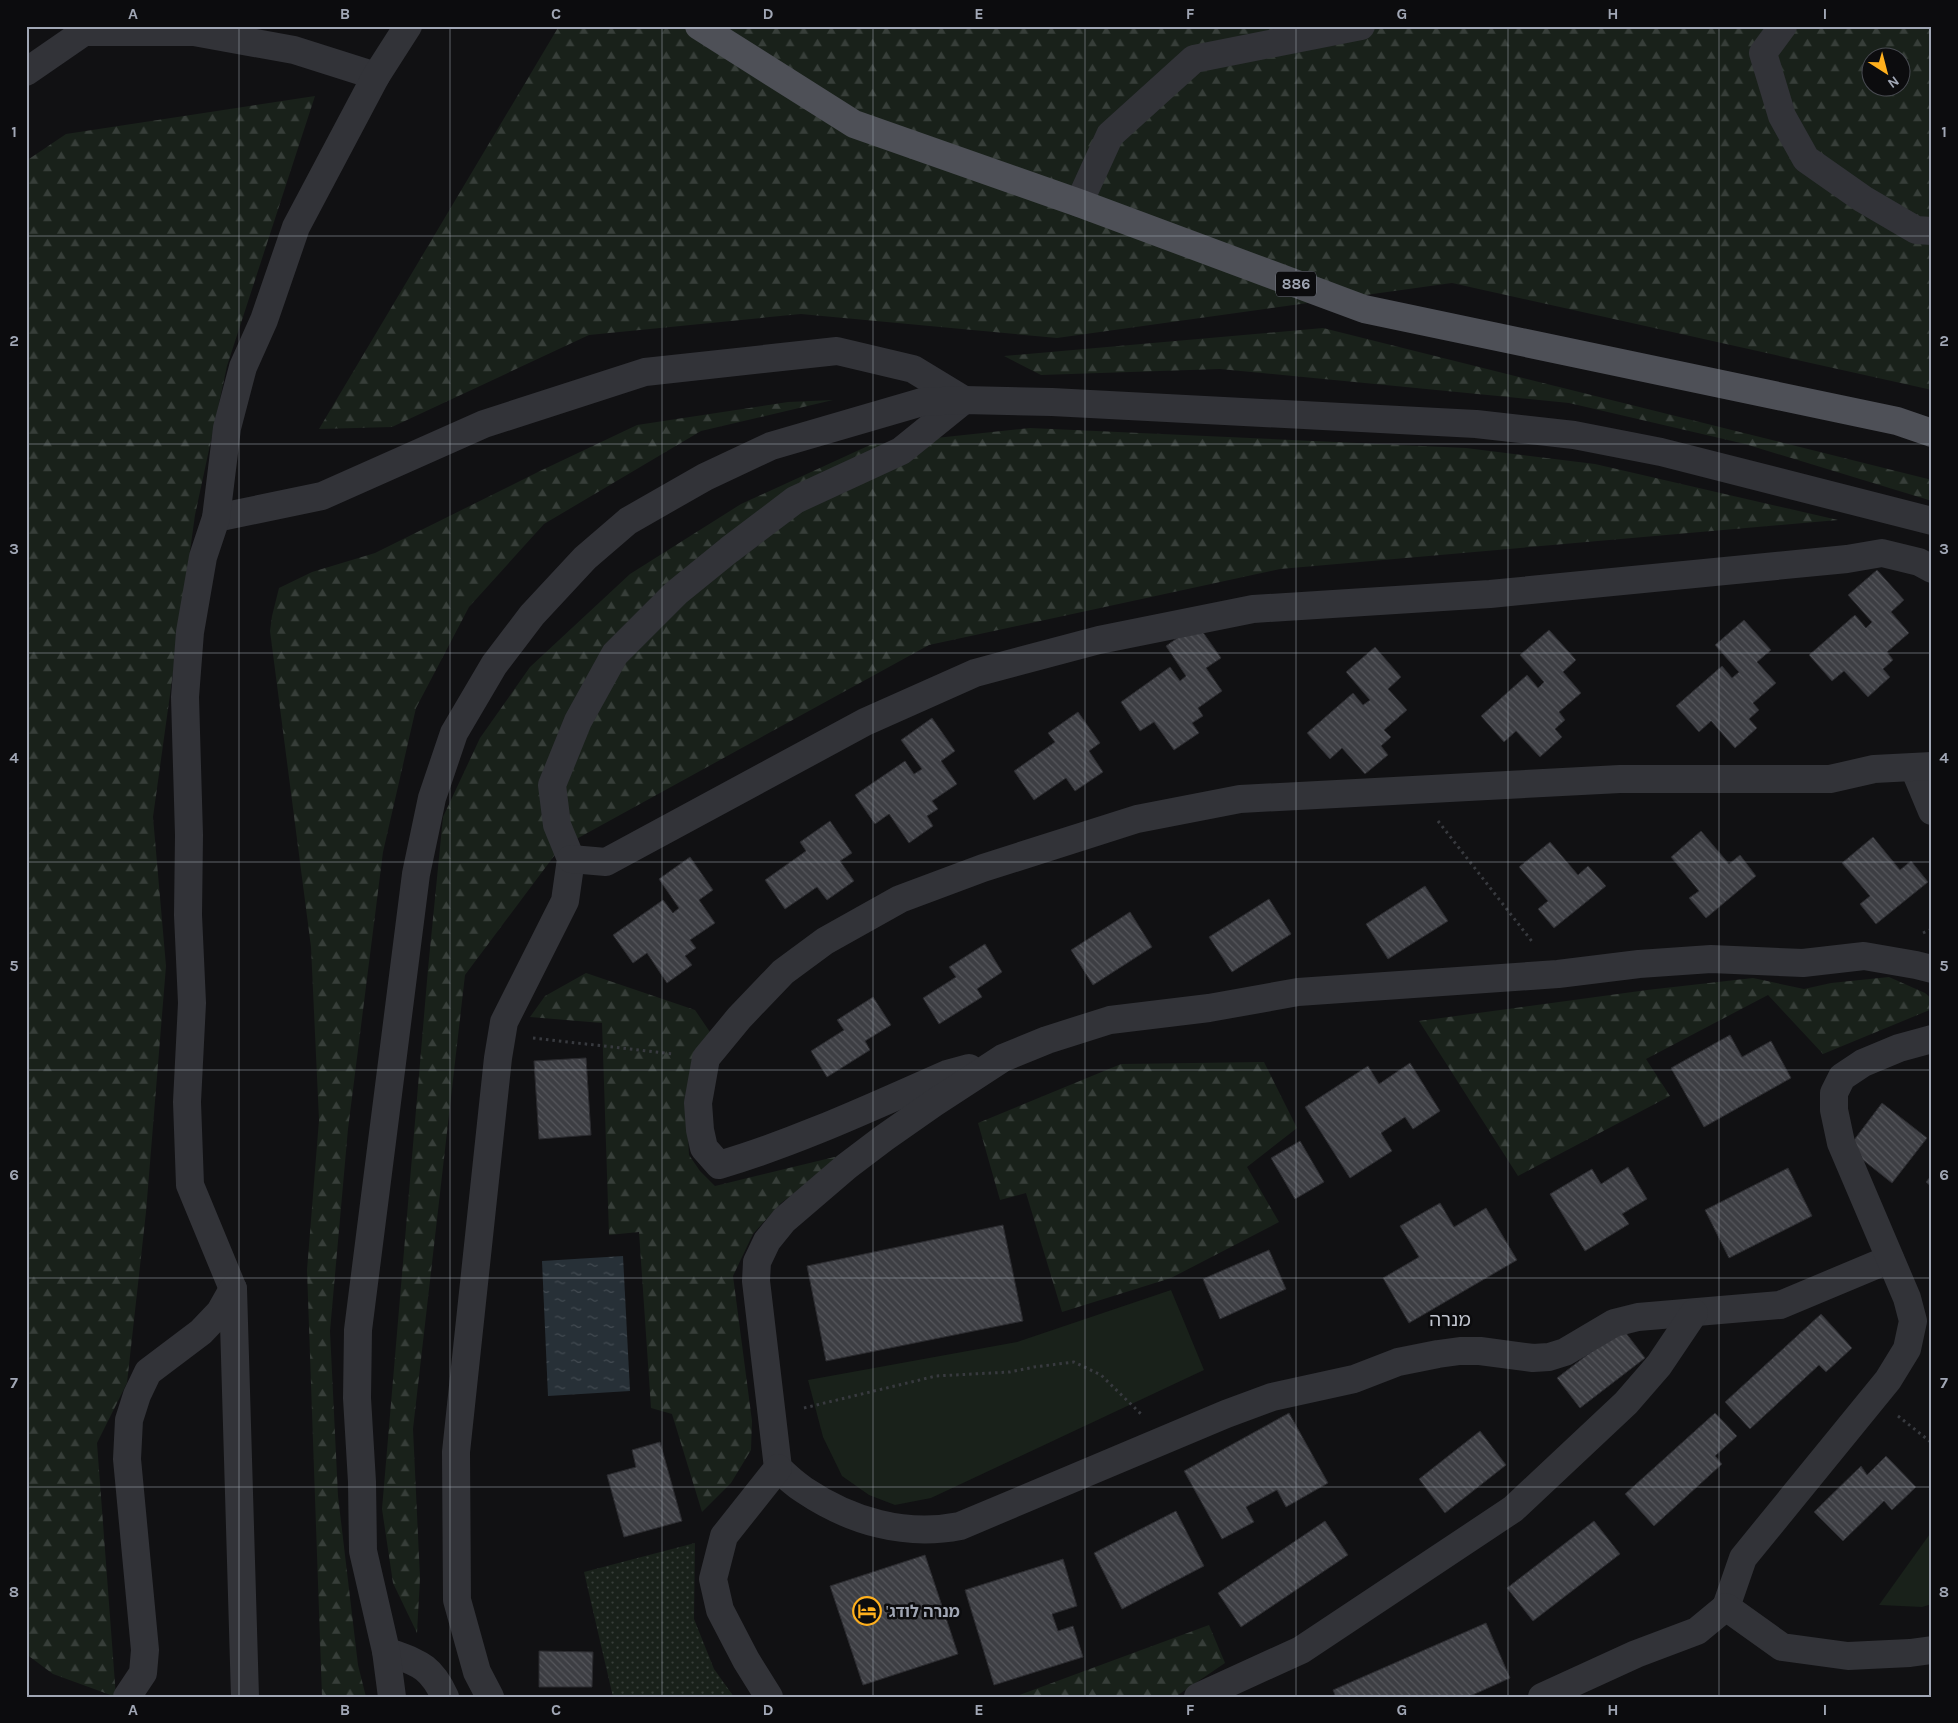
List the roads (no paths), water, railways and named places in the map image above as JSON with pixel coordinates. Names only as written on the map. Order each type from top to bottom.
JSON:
[{"type":"main road","name":"886","points":[[699,26],[854,124],[1079,203],[1364,309],[1897,421],[1932,433]]},
{"type":"street","points":[[246,1697],[233,1289],[190,1185],[187,1102],[192,1003],[188,915],[189,835],[185,697],[190,632],[203,557],[216,518],[227,428],[243,368],[264,320],[296,227],[376,76],[408,26]]},
{"type":"street","points":[[1079,203],[1110,135],[1194,59],[1361,26]]},
{"type":"street","points":[[1783,26],[1763,52],[1782,116],[1806,159],[1863,198],[1916,230],[1932,231]]},
{"type":"street","points":[[26,72],[84,32],[194,32],[294,50],[376,76]]},
{"type":"street","points":[[216,518],[322,496],[484,424],[645,372],[837,350],[913,370],[964,400]]},
{"type":"street","points":[[490,1697],[477,1672],[457,1600],[456,1452],[497,1068],[504,1022],[565,901],[571,859],[557,826],[552,785],[578,721],[616,654],[676,593],[729,550],[796,500],[901,451],[964,400]]},
{"type":"street","points":[[392,1697],[386,1651],[363,1551],[362,1482],[357,1398],[358,1330],[416,874],[432,798],[454,733],[494,665],[532,614],[585,558],[628,521],[705,477],[771,446],[922,402],[964,400],[1052,402],[1476,424],[1574,435],[1661,452],[1932,520]]},
{"type":"street","points":[[571,859],[606,862],[865,722],[975,673],[1099,640],[1253,608],[1490,594],[1847,559],[1882,553],[1919,562],[1932,569]]},
{"type":"street","points":[[1932,811],[1923,767],[1874,769],[1830,779],[1620,779],[1240,799],[1136,820],[974,871],[900,899],[825,941],[783,972],[739,1018],[706,1058],[698,1103],[700,1130],[704,1148],[719,1166],[798,1138],[947,1074],[1003,1058],[1047,1040],[1110,1020],[1209,1008],[1298,992],[1558,974],[1638,964],[1702,960],[1803,964],[1864,956],[1916,964],[1932,969]]},
{"type":"street","points":[[1542,1697],[1636,1654],[1697,1631],[1726,1607],[1743,1558],[1888,1380],[1907,1348],[1913,1321],[1907,1298],[1841,1143],[1834,1110],[1834,1093],[1842,1076],[1863,1063],[1899,1048],[1932,1039]]},
{"type":"street","points":[[1003,1058],[934,1103],[847,1166],[784,1220],[767,1241],[757,1262],[756,1281],[770,1416],[778,1468],[803,1490],[834,1508],[870,1523],[907,1529],[939,1531],[960,1526],[1166,1439],[1272,1397],[1354,1379],[1398,1362],[1460,1351],[1480,1351],[1533,1358],[1549,1357],[1565,1352],[1614,1323],[1638,1317],[1780,1305],[1890,1259]]},
{"type":"street","points":[[127,1697],[143,1674],[145,1650],[127,1459],[129,1420],[137,1395],[148,1372],[201,1332],[220,1312],[233,1289]]},
{"type":"street","points":[[1198,1697],[1301,1650],[1514,1509],[1626,1403],[1658,1365],[1694,1313]]},
{"type":"street","points":[[769,1697],[746,1660],[720,1610],[713,1580],[724,1536],[778,1468]]},
{"type":"street","points":[[1726,1607],[1782,1648],[1848,1656],[1910,1654],[1932,1650]]},
{"type":"street","points":[[386,1651],[422,1664],[437,1680],[445,1697]]},
{"type":"water","points":[[623,1256],[630,1391],[548,1396],[542,1261]]},
{"type":"place","name":"'מנרה לודג","points":[[867,1611]]},
{"type":"district","name":"מנרה","points":[[1450,1319]]}]
